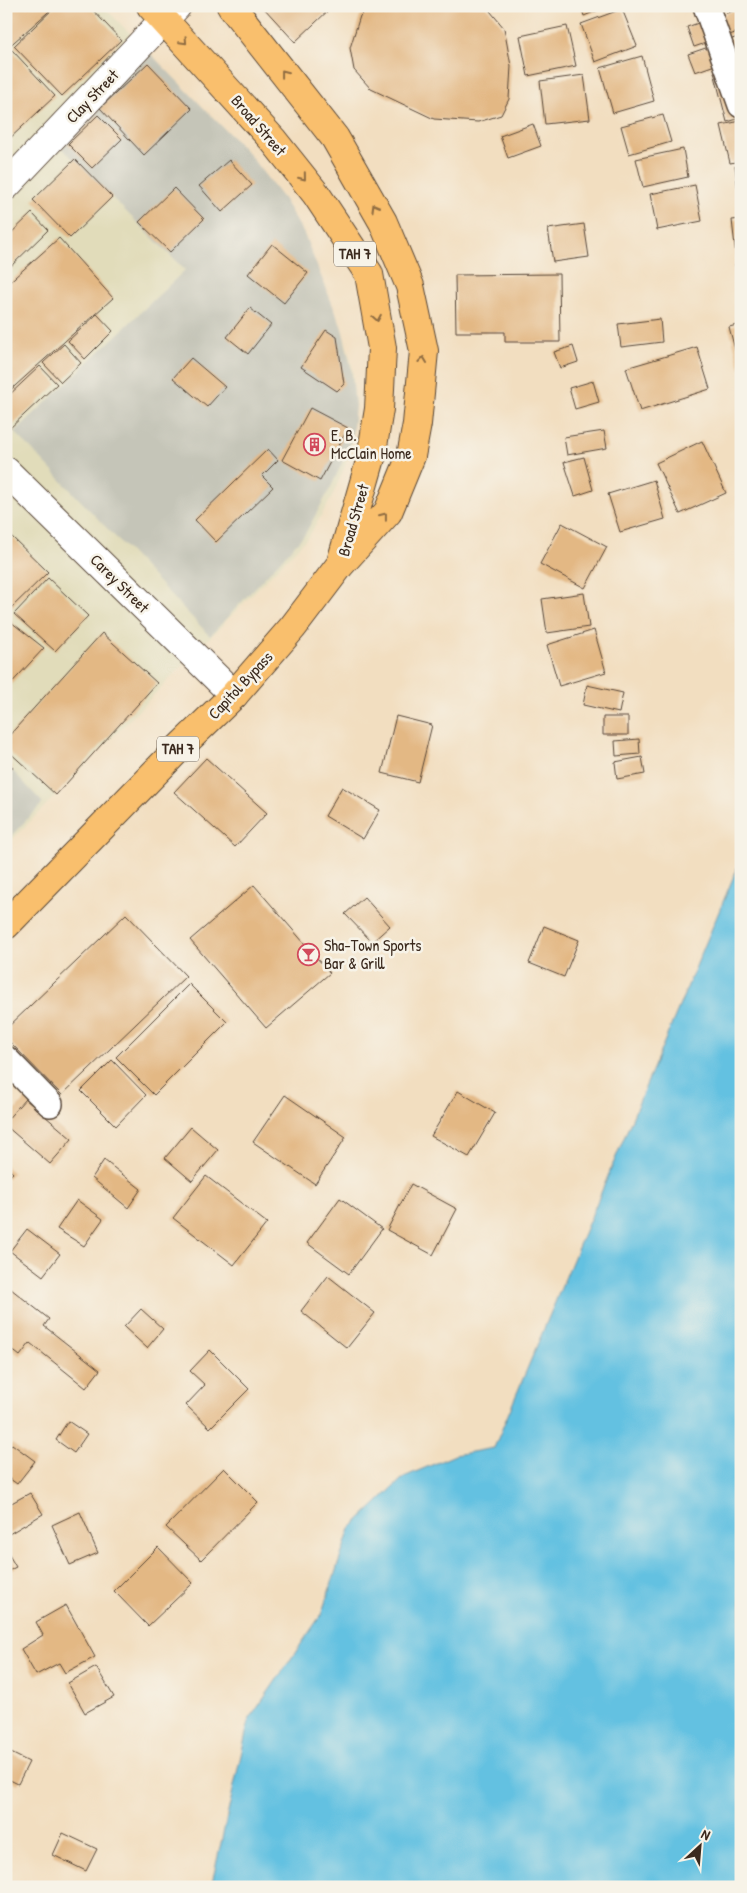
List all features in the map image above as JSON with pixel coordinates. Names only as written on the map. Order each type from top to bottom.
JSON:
[{"type":"highway","name":"Broad Street","points":[[231,6],[335,138],[383,222],[410,286],[424,350],[417,424],[411,456],[388,512],[340,565]]},
{"type":"highway","name":"Broad Street","points":[[164,11],[316,194],[369,274],[382,348],[379,409],[371,458],[340,565]]},
{"type":"highway","name":"Capitol Bypass","points":[[6,925],[181,746],[234,695],[293,627],[340,565]]},
{"type":"street","points":[[706,6],[741,105]]},
{"type":"street","name":"Clay Street","points":[[6,186],[164,11]]},
{"type":"street","name":"Carey Street","points":[[6,471],[234,695]]},
{"type":"street","points":[[6,1058],[50,1104]]},
{"type":"shaded area","points":[[6,6],[103,6],[248,153],[322,281],[342,328],[352,366],[355,406],[352,437],[345,466],[331,499],[309,536],[6,846]]},
{"type":"shaded area","points":[[146,49],[248,153],[284,200],[304,234],[342,328],[351,367],[355,406],[352,437],[331,487],[305,534],[210,636],[15,432],[185,270],[56,142]]},
{"type":"shaded area","points":[[12,770],[43,803],[6,841],[6,776]]},
{"type":"water","points":[[741,859],[741,1887],[211,1887],[249,1720],[321,1615],[350,1529],[404,1477],[455,1455],[494,1448]]},
{"type":"building","points":[[6,6],[55,6],[6,49]]},
{"type":"building","points":[[56,6],[89,6],[121,40],[62,96],[14,46]]},
{"type":"building","points":[[264,6],[333,6],[295,42]]},
{"type":"building","points":[[370,6],[486,6],[504,28],[511,66],[509,99],[501,115],[478,122],[434,119],[371,89],[354,70],[350,48],[360,16]]},
{"type":"building","points":[[581,6],[608,6],[584,16]]},
{"type":"building","points":[[741,8],[741,31],[694,47],[687,27]]},
{"type":"building","points":[[622,9],[637,46],[595,62],[581,24]]},
{"type":"building","points":[[567,26],[576,66],[528,76],[520,36]]},
{"type":"building","points":[[741,36],[741,56],[695,72],[688,54]]},
{"type":"building","points":[[12,50],[55,96],[6,142],[6,55]]},
{"type":"building","points":[[642,56],[654,101],[613,113],[600,68]]},
{"type":"building","points":[[148,63],[192,109],[144,155],[100,108]]},
{"type":"building","points":[[741,65],[741,118],[727,122],[714,72]]},
{"type":"building","points":[[584,75],[590,119],[545,124],[540,81]]},
{"type":"building","points":[[98,115],[122,139],[92,168],[68,144]]},
{"type":"building","points":[[663,115],[671,142],[629,154],[621,126]]},
{"type":"building","points":[[741,121],[741,161],[730,163],[721,125]]},
{"type":"building","points":[[533,124],[541,146],[508,158],[500,136]]},
{"type":"building","points":[[683,149],[688,177],[643,187],[636,159]]},
{"type":"building","points":[[75,159],[112,197],[70,238],[33,200]]},
{"type":"building","points":[[229,160],[252,185],[222,212],[199,186]]},
{"type":"building","points":[[735,166],[741,166],[741,201],[739,202]]},
{"type":"building","points":[[695,185],[702,221],[657,230],[650,194]]},
{"type":"building","points":[[174,188],[204,219],[170,252],[139,222]]},
{"type":"building","points":[[32,213],[48,230],[6,271],[6,238]]},
{"type":"building","points":[[741,219],[741,256],[736,256],[732,220]]},
{"type":"building","points":[[584,224],[589,257],[553,262],[548,229]]},
{"type":"building","points":[[59,238],[113,298],[6,394],[6,285]]},
{"type":"building","points":[[272,244],[308,273],[284,303],[248,274]]},
{"type":"building","points":[[741,263],[741,294],[740,294],[735,264]]},
{"type":"building","points":[[559,274],[560,342],[505,342],[505,332],[456,332],[455,275]]},
{"type":"building","points":[[250,308],[271,325],[248,354],[227,337]]},
{"type":"building","points":[[97,314],[113,331],[85,359],[68,341]]},
{"type":"building","points":[[660,319],[662,342],[621,347],[618,324]]},
{"type":"building","points":[[741,324],[741,368],[740,368],[729,327]]},
{"type":"building","points":[[326,330],[337,337],[344,384],[337,391],[301,367]]},
{"type":"building","points":[[64,344],[81,363],[61,382],[43,363]]},
{"type":"building","points":[[573,346],[578,362],[560,368],[554,352]]},
{"type":"building","points":[[697,347],[710,389],[640,411],[626,368]]},
{"type":"building","points":[[191,358],[225,387],[207,407],[173,378]]},
{"type":"building","points":[[40,366],[57,384],[9,429],[6,426],[6,398]]},
{"type":"building","points":[[593,381],[599,402],[575,409],[569,388]]},
{"type":"building","name":"E. B. McClain Home","points":[[310,408],[348,428],[320,481],[282,460]]},
{"type":"building","points":[[604,431],[607,448],[567,455],[564,437]]},
{"type":"building","points":[[702,441],[726,493],[680,514],[656,463]]},
{"type":"building","points":[[268,449],[278,460],[262,476],[273,487],[216,542],[195,520]]},
{"type":"building","points":[[584,457],[593,490],[575,496],[564,462]]},
{"type":"building","points":[[654,480],[665,519],[620,532],[608,494]]},
{"type":"building","points":[[562,523],[607,547],[585,588],[540,564]]},
{"type":"building","points":[[11,536],[48,572],[6,613],[6,541]]},
{"type":"building","points":[[48,578],[88,616],[55,651],[14,614]]},
{"type":"building","points":[[584,593],[589,627],[547,633],[542,599]]},
{"type":"building","points":[[6,618],[44,648],[6,689]]},
{"type":"building","points":[[594,630],[606,672],[559,686],[547,645]]},
{"type":"building","points":[[102,633],[157,683],[56,795],[6,749],[6,739]]},
{"type":"building","points":[[587,685],[623,693],[619,713],[583,705]]},
{"type":"building","points":[[396,716],[432,725],[418,782],[382,773]]},
{"type":"building","points":[[603,717],[628,717],[628,735],[603,735]]},
{"type":"building","points":[[639,739],[640,754],[616,756],[615,741]]},
{"type":"building","points":[[642,757],[645,774],[617,779],[615,762]]},
{"type":"building","points":[[206,758],[267,813],[235,847],[174,792]]},
{"type":"building","points":[[6,760],[13,767],[6,773]]},
{"type":"building","points":[[342,787],[380,810],[363,839],[325,816]]},
{"type":"building","points":[[254,885],[330,973],[266,1028],[190,940]]},
{"type":"building","points":[[364,897],[390,926],[372,942],[345,914]]},
{"type":"building","points":[[126,914],[186,976],[62,1095],[6,1038],[6,1029]]},
{"type":"building","points":[[544,926],[579,940],[564,977],[529,963]]},
{"type":"building","points":[[189,984],[227,1022],[154,1095],[116,1057]]},
{"type":"building","points":[[112,1060],[146,1095],[116,1126],[81,1091]]},
{"type":"building","points":[[458,1091],[495,1113],[469,1157],[431,1136]]},
{"type":"building","points":[[285,1095],[346,1137],[315,1184],[253,1142]]},
{"type":"building","points":[[25,1099],[72,1139],[50,1164],[6,1126],[6,1121]]},
{"type":"building","points":[[191,1127],[218,1150],[192,1181],[165,1158]]},
{"type":"building","points":[[104,1160],[141,1189],[128,1208],[92,1178]]},
{"type":"building","points":[[6,1166],[13,1173],[6,1179]]},
{"type":"building","points":[[206,1176],[267,1223],[234,1265],[173,1218]]},
{"type":"building","points":[[411,1184],[457,1209],[433,1255],[387,1230]]},
{"type":"building","points":[[340,1198],[382,1229],[349,1274],[307,1243]]},
{"type":"building","points":[[77,1200],[103,1219],[84,1246],[57,1229]]},
{"type":"building","points":[[27,1229],[60,1254],[43,1276],[10,1251]]},
{"type":"building","points":[[328,1276],[375,1313],[347,1348],[301,1311]]},
{"type":"building","points":[[6,1285],[49,1319],[44,1326],[100,1370],[86,1388],[30,1343],[20,1356],[6,1345]]},
{"type":"building","points":[[141,1309],[163,1329],[147,1348],[124,1327]]},
{"type":"building","points":[[210,1350],[249,1389],[210,1428],[186,1405],[205,1385],[190,1371]]},
{"type":"building","points":[[68,1421],[87,1434],[74,1453],[56,1440]]},
{"type":"building","points":[[12,1444],[35,1461],[17,1484],[6,1476],[6,1451]]},
{"type":"building","points":[[224,1468],[258,1502],[201,1560],[166,1527]]},
{"type":"building","points":[[30,1493],[43,1514],[9,1534],[6,1529],[6,1506]]},
{"type":"building","points":[[80,1512],[98,1553],[70,1565],[52,1525]]},
{"type":"building","points":[[158,1547],[193,1583],[148,1626],[114,1591]]},
{"type":"building","points":[[6,1550],[16,1567],[6,1572]]},
{"type":"building","points":[[66,1605],[95,1657],[65,1673],[59,1663],[36,1675],[21,1649],[43,1635],[36,1622]]},
{"type":"building","points":[[96,1667],[114,1697],[85,1713],[68,1683]]},
{"type":"building","points":[[6,1725],[14,1730],[6,1743]]},
{"type":"building","points":[[9,1752],[29,1762],[18,1784],[6,1778],[6,1758]]},
{"type":"building","points":[[63,1833],[97,1849],[86,1871],[53,1855]]},
{"type":"place","name":"E. B. McClain Home","points":[[315,444]]},
{"type":"place","name":"Sha-Town Sports Bar & Grill","points":[[308,954]]}]
